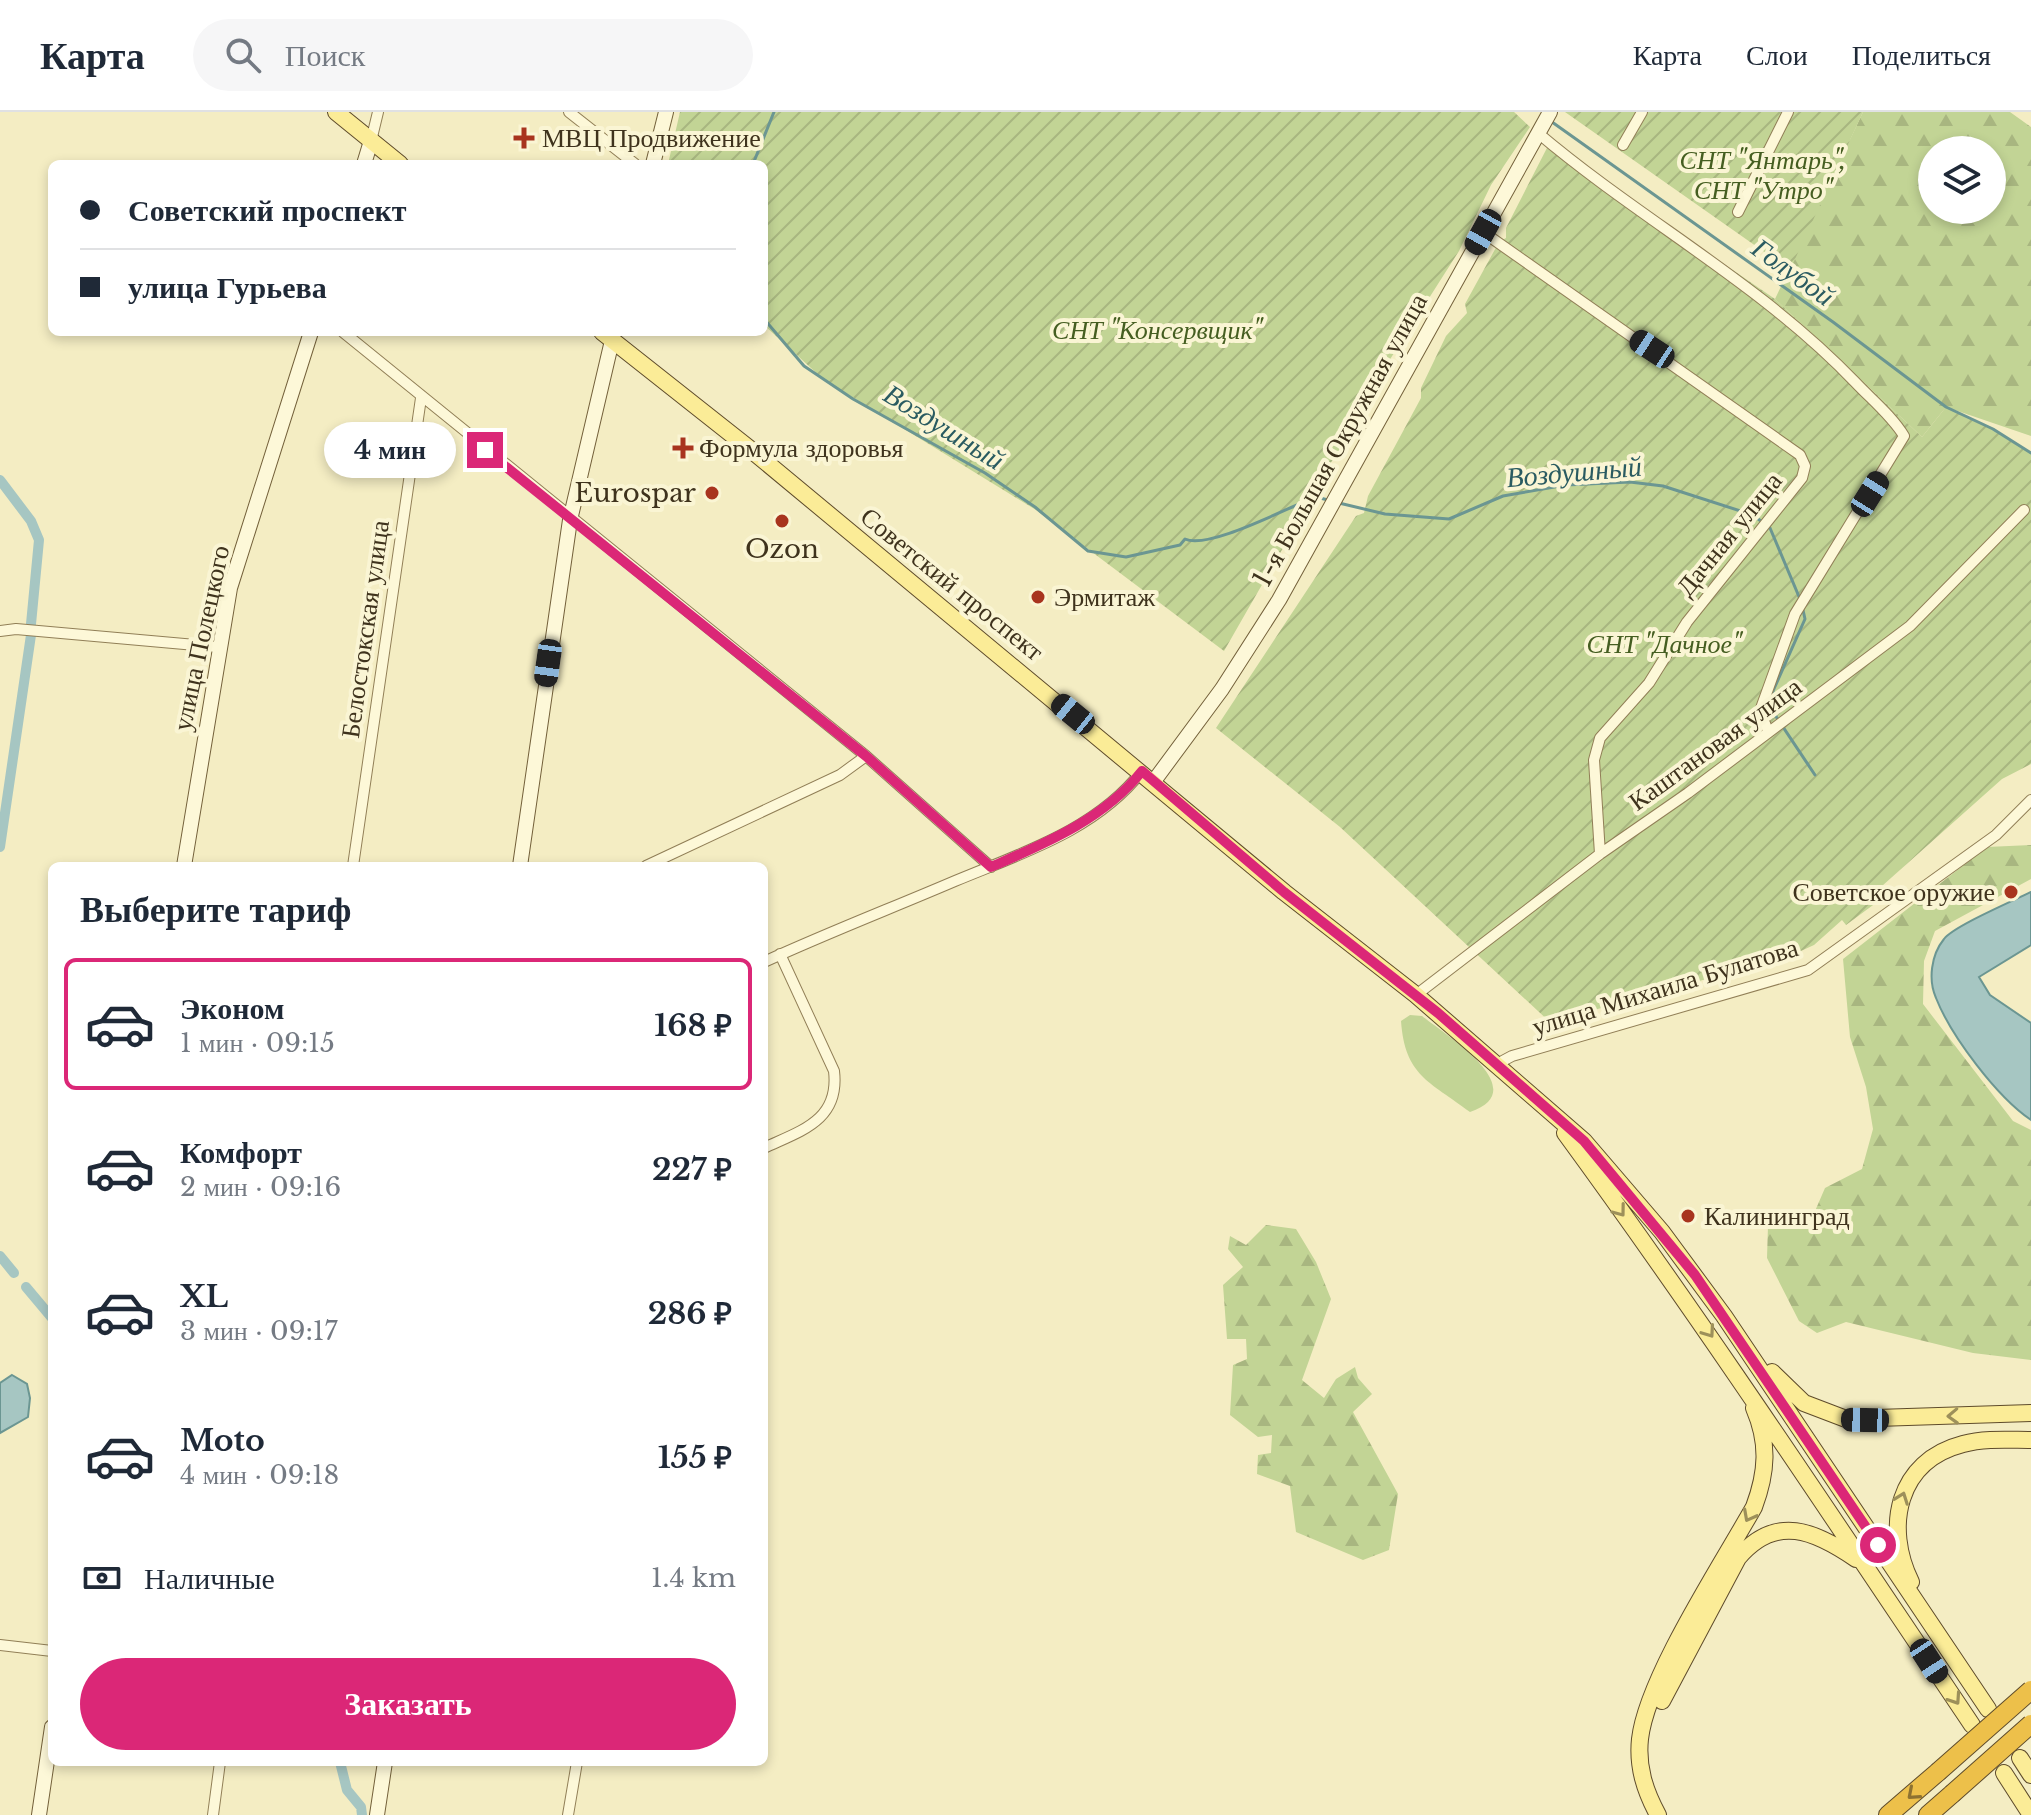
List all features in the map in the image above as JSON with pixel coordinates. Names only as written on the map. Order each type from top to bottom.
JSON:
[{"type":"highway","points":[[1888,1815],[2031,1690]]},
{"type":"highway","points":[[1928,1815],[2031,1724]]},
{"type":"main road","points":[[336,112],[395,160]]},
{"type":"main road","name":"Советский проспект","points":[[610,336],[1148,776],[1284,892],[1416,995],[1584,1141],[1640,1205],[1724,1316],[1988,1709]]},
{"type":"main road","name":"Советский проспект","points":[[1527,1090],[1560,1127],[1740,1377],[1972,1725]]},
{"type":"main road","points":[[1724,1316],[1784,1386],[1804,1403],[1831,1416],[1865,1420],[2031,1413]]},
{"type":"main road","points":[[1658,1815],[1644,1788],[1640,1767],[1640,1736],[1645,1717],[1665,1670],[1754,1507],[1763,1482],[1765,1441],[1740,1377]]},
{"type":"main road","points":[[1946,1647],[1902,1559],[1897,1521],[1903,1490],[1915,1473],[1946,1450],[1983,1441],[2031,1440]]},
{"type":"main road","points":[[1668,1815],[1649,1767],[1648,1737],[1659,1706],[1738,1558],[1762,1537],[1792,1530],[1830,1541],[1864,1565]]},
{"type":"main road","points":[[2020,1758],[2031,1775]]},
{"type":"main road","points":[[2004,1773],[2031,1815]]},
{"type":"street","points":[[365,160],[378,112]]},
{"type":"street","points":[[569,112],[630,160]]},
{"type":"street","points":[[654,160],[666,112]]},
{"type":"street","name":"1-я Большая Окружная улица","points":[[1148,776],[1222,689],[1286,588],[1550,112]]},
{"type":"street","points":[[1623,145],[1642,112]]},
{"type":"street","points":[[1738,212],[1788,112]]},
{"type":"street","points":[[1540,130],[1586,173],[1783,313],[1844,371],[1904,436],[1795,614],[1760,711],[1768,731]]},
{"type":"street","name":"Дачная улица","points":[[1483,232],[1800,455],[1805,466],[1802,478],[1779,511],[1747,543],[1687,622],[1649,683],[1600,738],[1594,760],[1600,854]]},
{"type":"street","name":"улица Полецкого","points":[[185,862],[230,588],[310,336]]},
{"type":"street","points":[[348,336],[570,520],[866,756],[991,867]]},
{"type":"street","points":[[521,862],[570,520],[609,336]]},
{"type":"street","name":"Белостокская улица","points":[[354,862],[421,398]]},
{"type":"street","name":"Каштановая улица","points":[[1416,995],[1600,854],[1688,793],[1910,626],[2024,510]]},
{"type":"street","points":[[0,631],[16,629],[218,647]]},
{"type":"street","points":[[655,862],[840,775],[866,756]]},
{"type":"street","points":[[768,960],[991,867],[1085,823],[1131,785],[1148,776]]},
{"type":"street","name":"улица Михаила Булатова","points":[[1497,1064],[1512,1056],[1808,970],[1996,835],[2031,800]]},
{"type":"street","points":[[768,1146],[816,1123],[832,1098],[835,1083],[834,1071],[780,954]]},
{"type":"street","points":[[0,1645],[48,1651]]},
{"type":"street","points":[[39,1815],[48,1754]]},
{"type":"street","points":[[213,1815],[219,1766]]},
{"type":"street","points":[[377,1815],[384,1766]]},
{"type":"street","points":[[568,1815],[576,1766]]},
{"type":"green space","name":"СНТ \"Консервщик\"","points":[[680,112],[1514,112],[1530,127],[1491,185],[1459,251],[1366,397],[1336,456],[1313,485],[1303,513],[1224,651],[1036,510],[823,379],[768,329],[768,160],[669,160]]},
{"type":"green space","name":"СНТ \"Янтарь\", СНТ \"Утро\"","points":[[1565,112],[1863,112],[1790,270]]},
{"type":"green space","points":[[1863,112],[2010,112],[2031,127],[2031,436],[1946,407],[1922,437],[1775,299]]},
{"type":"green space","name":"СНТ \"Дачное\"","points":[[1549,144],[1775,299],[1922,437],[1946,407],[1993,429],[2031,453],[2031,764],[2002,779],[1882,886],[1888,894],[1846,925],[1842,920],[1814,945],[1790,956],[1565,1018],[1553,1025],[1340,827],[1216,728],[1356,516],[1364,513],[1368,496],[1421,398],[1421,388],[1446,336],[1467,313],[1465,304],[1499,242],[1506,238],[1506,228]]},
{"type":"green space","points":[[2031,845],[2031,879],[1935,931],[1924,961],[1923,1004],[2013,1121],[2031,1130],[2031,1360],[1973,1353],[1846,1322],[1817,1333],[1799,1321],[1767,1258],[1768,1226],[1812,1218],[1825,1188],[1862,1169],[1873,1129],[1866,1087],[1850,1037],[1843,959],[1987,847]]},
{"type":"green space","points":[[1410,1015],[1422,1016],[1479,1063],[1490,1077],[1493,1090],[1488,1102],[1470,1112],[1422,1076],[1414,1066],[1403,1039],[1401,1021]]},
{"type":"green space","points":[[1266,1225],[1296,1229],[1316,1262],[1331,1299],[1302,1380],[1324,1398],[1336,1379],[1355,1367],[1358,1378],[1372,1394],[1353,1412],[1398,1494],[1389,1550],[1363,1560],[1296,1532],[1290,1486],[1257,1474],[1258,1455],[1271,1453],[1272,1435],[1258,1437],[1230,1415],[1233,1365],[1247,1359],[1246,1339],[1227,1339],[1223,1285],[1243,1267],[1228,1249],[1230,1236],[1246,1245]]},
{"type":"water","points":[[2031,892],[2031,945],[1979,977],[1990,995],[2031,1023],[2031,1120],[2004,1097],[1952,1030],[1936,998],[1932,976],[1936,952],[1944,939],[1971,921]]},
{"type":"water","points":[[12,1375],[27,1384],[30,1398],[28,1417],[0,1433],[0,1383]]},
{"type":"waterway","name":"Воздушный","points":[[755,160],[774,112]]},
{"type":"waterway","name":"Голубой","points":[[1552,122],[1833,322],[1946,407],[1993,429],[2031,453]]},
{"type":"waterway","name":"Воздушный","points":[[768,324],[804,366],[853,399],[985,473],[1035,507],[1088,551],[1126,557],[1180,545],[1185,539],[1196,541],[1230,533],[1316,497],[1328,500]]},
{"type":"waterway","points":[[0,480],[31,521],[39,540],[31,624]]},
{"type":"waterway","name":"Воздушный","points":[[1339,503],[1385,514],[1449,519],[1503,496],[1566,485],[1630,482],[1663,486],[1753,515],[1770,528],[1800,599]]},
{"type":"waterway","name":"Воздушный","points":[[1803,610],[1805,619],[1773,691],[1775,715],[1815,775]]},
{"type":"waterway","points":[[0,847],[31,635]]},
{"type":"waterway","points":[[0,1256],[14,1273]]},
{"type":"waterway","points":[[26,1287],[48,1313]]},
{"type":"waterway","points":[[341,1766],[347,1790],[361,1807],[362,1815]]},
{"type":"place","name":"МВЦ Продвижение","points":[[524,138]]},
{"type":"place","name":"Формула здоровья","points":[[683,448]]},
{"type":"place","name":"Eurospar","points":[[712,493]]},
{"type":"place","name":"Ozon","points":[[782,521]]},
{"type":"place","name":"Эрмитаж","points":[[1038,597]]},
{"type":"place","name":"Советское оружие","points":[[2011,892]]},
{"type":"place","name":"Калининград","points":[[1688,1216]]},
{"type":"route","points":[[485,450],[866,756],[991,867],[1085,823],[1131,785],[1142,771],[1284,892],[1438,1013],[1584,1141],[1695,1275],[1878,1545]]}]
